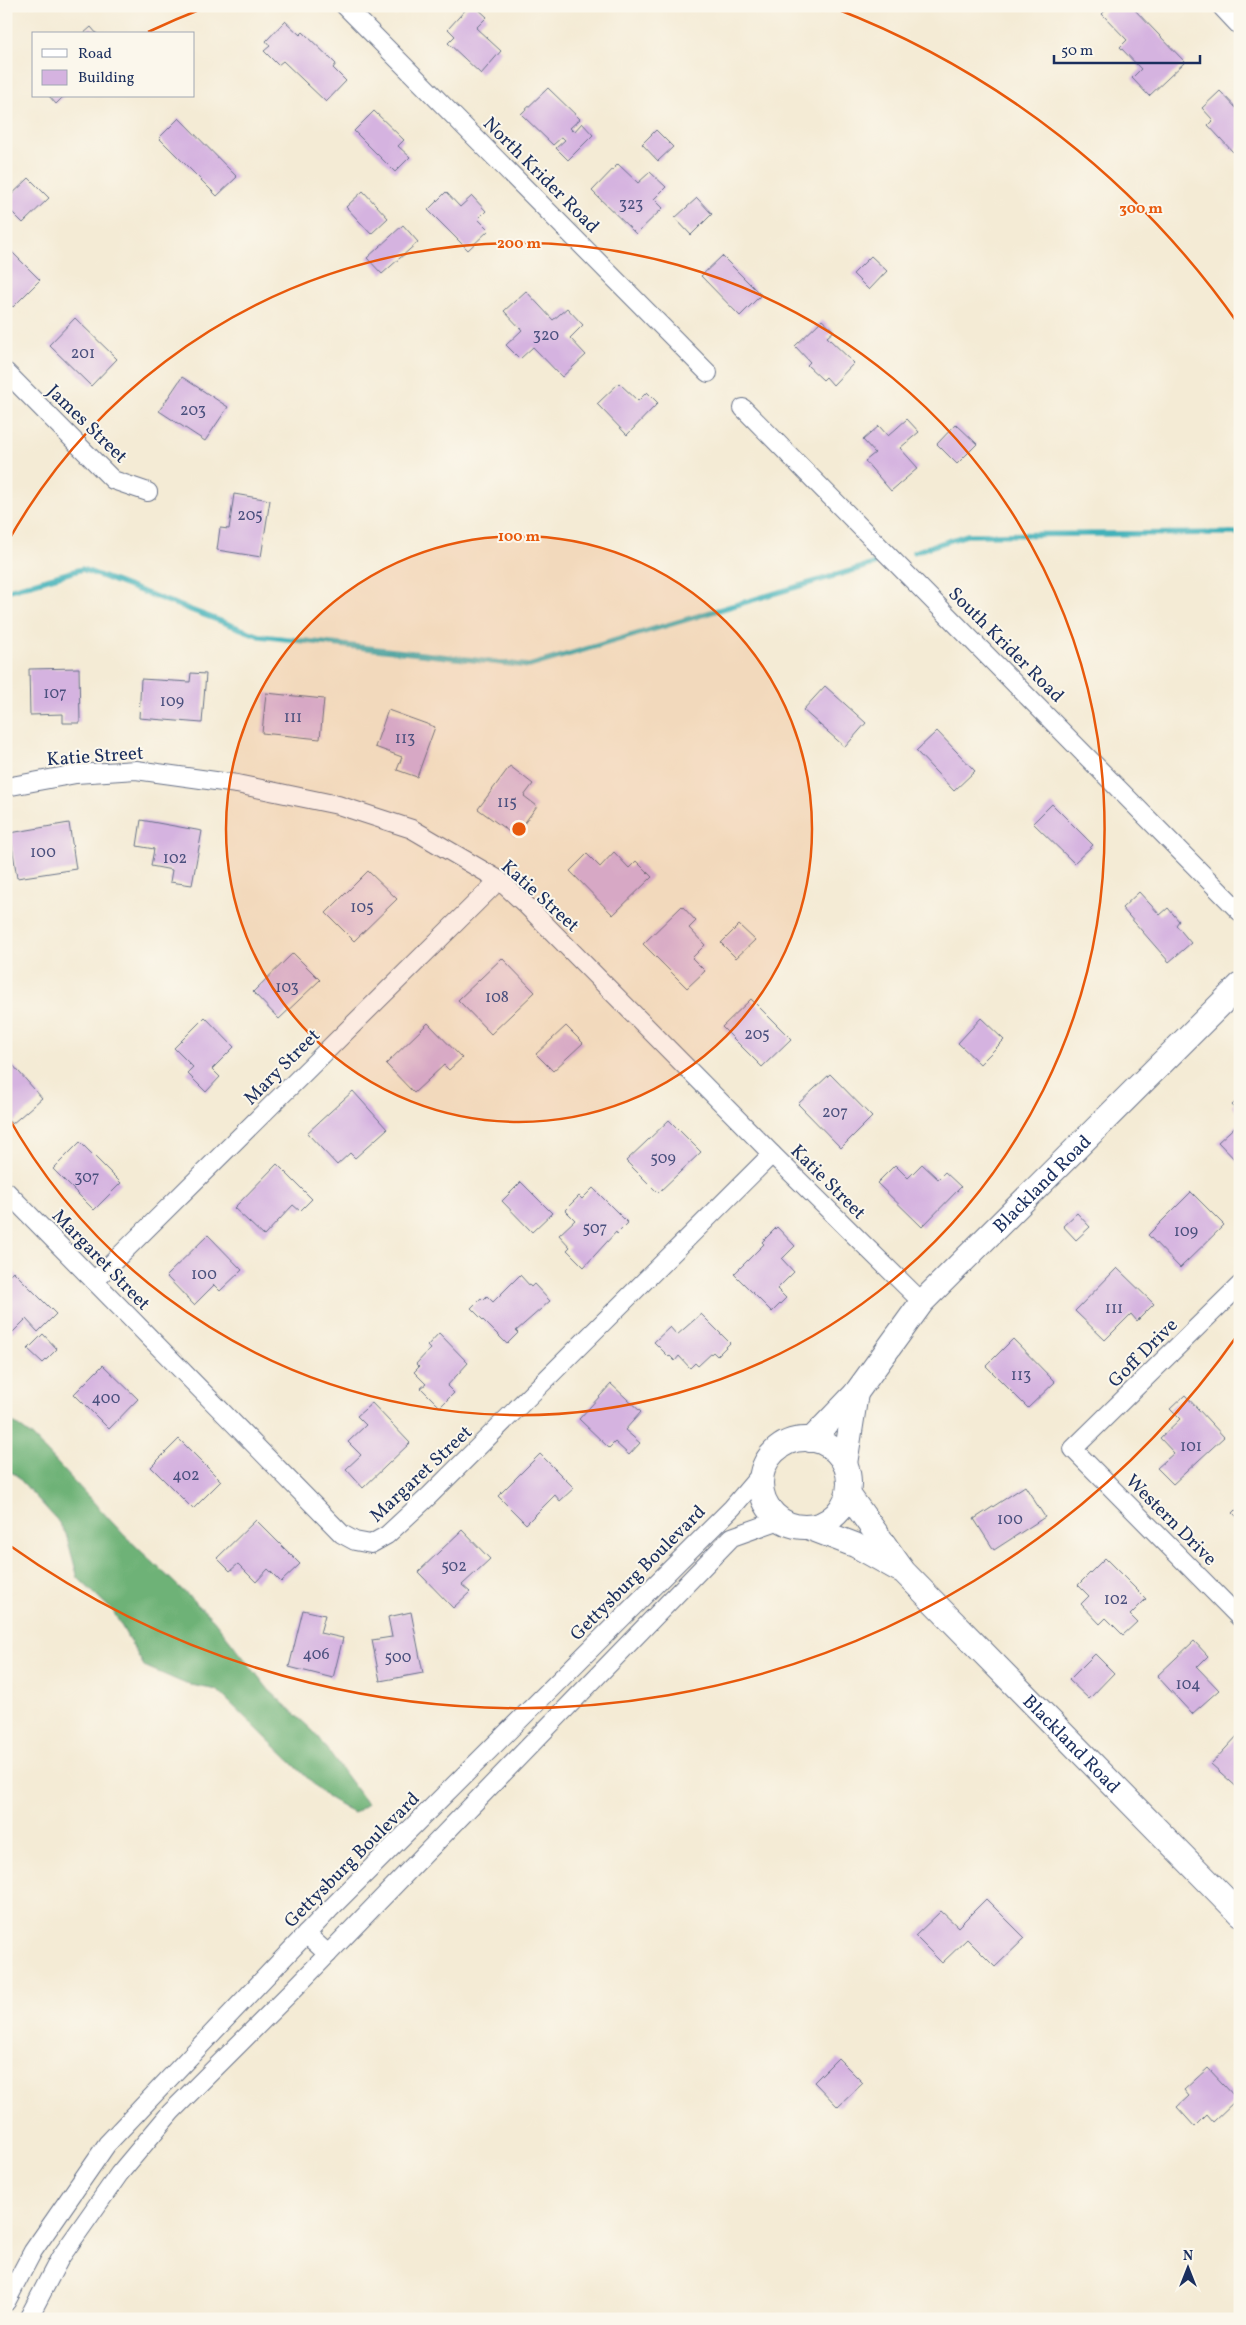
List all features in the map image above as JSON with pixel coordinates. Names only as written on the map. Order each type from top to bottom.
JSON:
[{"type":"street","name":"North Krider Road","points":[[345,6],[708,373]]},
{"type":"street","points":[[1225,6],[1240,22]]},
{"type":"street","name":"James Street","points":[[6,372],[113,480],[148,492]]},
{"type":"street","name":"South Krider Road","points":[[743,408],[1240,912]]},
{"type":"street","name":"Katie Street","points":[[6,787],[76,774],[136,770],[237,784],[338,805],[412,829],[499,880],[922,1302]]},
{"type":"street","name":"Mary Street","points":[[94,1281],[499,880]]},
{"type":"street","name":"Blackland Road","points":[[811,1440],[856,1393],[922,1302],[1240,985]]},
{"type":"street","name":"Margaret Street","points":[[6,1191],[342,1534],[355,1541],[372,1544],[387,1535],[429,1496],[772,1154]]},
{"type":"street","name":"Goff Drive","points":[[1073,1449],[1240,1285]]},
{"type":"street","name":"Blackland Road","points":[[845,1464],[856,1393]]},
{"type":"street","points":[[811,1440],[831,1447],[845,1464],[850,1485],[848,1494],[839,1513],[828,1522],[799,1528],[773,1515],[765,1503],[761,1489],[761,1474],[767,1460],[776,1449],[789,1442],[811,1440]]},
{"type":"street","name":"Western Drive","points":[[1073,1449],[1240,1618]]},
{"type":"street","name":"Gettysburg Boulevard","points":[[6,2302],[33,2251],[107,2144],[306,1934],[732,1508],[761,1474]]},
{"type":"street","name":"Blackland Road","points":[[848,1494],[904,1572],[1240,1914]]},
{"type":"street","points":[[28,2319],[60,2258],[118,2174],[171,2112],[328,1954],[732,1537],[780,1520]]},
{"type":"street","name":"Blackland Road","points":[[808,1527],[855,1545],[904,1572]]},
{"type":"street","points":[[306,1934],[328,1954]]},
{"type":"street","points":[[194,2051],[213,2070]]},
{"type":"green space","points":[[6,1417],[33,1437],[124,1535],[213,1619],[269,1690],[314,1732],[367,1804],[354,1813],[327,1797],[217,1690],[186,1684],[144,1666],[113,1611],[78,1578],[66,1534],[57,1520],[15,1474],[6,1471]]},
{"type":"building","points":[[469,6],[475,6],[487,17],[476,28],[501,51],[481,74],[448,43],[455,36],[448,29]]},
{"type":"building","points":[[1110,6],[1131,6],[1185,62],[1149,96],[1132,78],[1141,69],[1120,47],[1127,40],[1102,14]]},
{"type":"building","points":[[285,21],[300,35],[303,32],[336,64],[333,68],[346,81],[326,102],[283,61],[278,65],[264,51],[270,46],[266,41]]},
{"type":"building","points":[[91,27],[95,32],[85,32]]},
{"type":"building","points":[[548,88],[580,119],[570,128],[574,132],[582,123],[593,135],[568,160],[556,148],[565,140],[562,137],[553,145],[521,114]]},
{"type":"building","points":[[1220,91],[1240,112],[1240,145],[1233,152],[1208,125],[1213,120],[1202,108]]},
{"type":"building","points":[[51,98],[62,98],[56,104]]},
{"type":"building","points":[[374,111],[404,140],[398,146],[410,157],[395,172],[354,131]]},
{"type":"building","points":[[179,118],[237,177],[217,196],[159,138]]},
{"type":"building","points":[[656,130],[673,147],[658,161],[642,144]]},
{"type":"building","points":[[618,164],[638,183],[650,172],[666,187],[654,199],[663,208],[636,234],[592,191]]},
{"type":"building","points":[[29,178],[49,198],[23,223],[6,206],[6,200]]},
{"type":"building","points":[[363,191],[388,218],[371,234],[346,207]]},
{"type":"building","points":[[446,192],[460,207],[472,196],[486,211],[478,219],[489,230],[468,250],[428,210]]},
{"type":"building","points":[[697,198],[712,214],[691,235],[675,218]]},
{"type":"building","points":[[403,225],[418,242],[382,274],[367,258]]},
{"type":"building","points":[[6,246],[40,280],[13,307],[6,300]]},
{"type":"building","points":[[722,256],[761,295],[740,316],[701,276]]},
{"type":"building","points":[[871,256],[887,271],[869,290],[853,274]]},
{"type":"building","points":[[526,291],[553,320],[567,308],[583,325],[570,338],[586,355],[562,377],[533,347],[520,359],[506,345],[522,330],[504,311]]},
{"type":"building","points":[[75,318],[117,359],[91,386],[49,345]]},
{"type":"building","points":[[822,320],[834,331],[827,337],[854,363],[833,385],[826,377],[823,380],[807,365],[810,362],[795,346]]},
{"type":"building","points":[[182,377],[228,407],[205,441],[159,411]]},
{"type":"building","points":[[619,383],[638,401],[647,392],[658,403],[627,435],[597,404]]},
{"type":"building","points":[[907,419],[919,432],[900,448],[918,468],[891,491],[865,461],[875,453],[863,440],[879,426],[888,436]]},
{"type":"building","points":[[956,424],[977,444],[957,464],[937,444]]},
{"type":"building","points":[[234,494],[270,500],[261,557],[217,550],[220,528],[229,529]]},
{"type":"building","points":[[79,668],[80,723],[63,723],[63,714],[30,715],[29,669]]},
{"type":"building","points":[[191,673],[206,674],[202,723],[139,718],[141,679],[190,682]]},
{"type":"building","points":[[825,686],[866,723],[845,747],[803,710]]},
{"type":"building","points":[[266,693],[324,699],[320,739],[262,733]]},
{"type":"building","points":[[388,710],[435,727],[417,777],[397,770],[402,757],[375,747]]},
{"type":"building","points":[[937,731],[975,771],[954,791],[916,751]]},
{"type":"building","points":[[510,766],[533,784],[524,796],[537,806],[515,836],[478,809]]},
{"type":"building","points":[[1052,804],[1093,845],[1074,863],[1033,823]]},
{"type":"building","points":[[141,820],[202,831],[192,885],[170,882],[172,870],[151,866],[154,849],[137,846]]},
{"type":"building","points":[[69,823],[76,869],[17,878],[10,833]]},
{"type":"building","points":[[614,852],[629,868],[636,861],[652,877],[613,915],[570,871],[587,854],[600,867]]},
{"type":"building","points":[[368,871],[397,899],[354,941],[326,913]]},
{"type":"building","points":[[1139,892],[1160,915],[1168,908],[1179,921],[1176,925],[1191,943],[1169,962],[1122,908]]},
{"type":"building","points":[[682,906],[696,921],[689,928],[705,945],[692,958],[705,971],[687,988],[643,944]]},
{"type":"building","points":[[739,925],[755,940],[736,958],[721,943]]},
{"type":"building","points":[[293,953],[320,980],[279,1019],[253,992]]},
{"type":"building","points":[[502,958],[535,992],[491,1034],[458,1000]]},
{"type":"building","points":[[751,999],[791,1039],[762,1067],[722,1027]]},
{"type":"building","points":[[205,1017],[234,1047],[212,1069],[220,1077],[206,1092],[187,1073],[193,1067],[174,1048]]},
{"type":"building","points":[[981,1018],[1004,1040],[980,1064],[958,1043]]},
{"type":"building","points":[[428,1023],[462,1058],[449,1070],[444,1065],[414,1093],[386,1064]]},
{"type":"building","points":[[566,1026],[583,1043],[553,1071],[536,1054]]},
{"type":"building","points":[[12,1064],[42,1098],[12,1124],[6,1118],[6,1068]]},
{"type":"building","points":[[830,1074],[872,1117],[841,1148],[798,1104]]},
{"type":"building","points":[[353,1091],[387,1129],[355,1158],[350,1153],[337,1165],[307,1133]]},
{"type":"building","points":[[1240,1098],[1240,1114],[1232,1105]]},
{"type":"building","points":[[669,1120],[701,1152],[658,1193],[626,1161]]},
{"type":"building","points":[[1240,1122],[1240,1165],[1218,1142]]},
{"type":"building","points":[[80,1142],[121,1183],[94,1210],[53,1169]]},
{"type":"building","points":[[277,1164],[312,1199],[300,1211],[293,1205],[264,1236],[234,1208]]},
{"type":"building","points":[[922,1164],[938,1179],[945,1172],[961,1187],[922,1227],[877,1183],[895,1165],[908,1178]]},
{"type":"building","points":[[521,1182],[552,1213],[532,1232],[502,1201]]},
{"type":"building","points":[[593,1188],[628,1223],[617,1234],[616,1232],[584,1267],[567,1250],[570,1247],[559,1235],[575,1220],[565,1210],[579,1196],[582,1199]]},
{"type":"building","points":[[1191,1192],[1224,1225],[1180,1268],[1148,1235]]},
{"type":"building","points":[[1077,1213],[1090,1227],[1076,1240],[1063,1226]]},
{"type":"building","points":[[777,1227],[795,1246],[782,1259],[794,1272],[777,1289],[786,1298],[772,1312],[734,1274],[764,1244],[762,1242]]},
{"type":"building","points":[[208,1235],[242,1270],[220,1291],[214,1285],[194,1305],[166,1276]]},
{"type":"building","points":[[1117,1268],[1154,1304],[1137,1321],[1131,1314],[1105,1340],[1075,1311]]},
{"type":"building","points":[[13,1271],[56,1314],[38,1332],[26,1319],[13,1332],[6,1325],[6,1278]]},
{"type":"building","points":[[520,1275],[531,1287],[534,1284],[550,1301],[516,1331],[518,1333],[507,1344],[471,1308],[481,1298],[483,1300],[487,1296],[493,1302]]},
{"type":"building","points":[[701,1314],[730,1343],[717,1356],[713,1352],[698,1366],[695,1363],[690,1368],[679,1356],[675,1361],[669,1357],[654,1342],[670,1327],[677,1335]]},
{"type":"building","points":[[439,1333],[468,1363],[447,1386],[454,1393],[440,1407],[421,1388],[426,1384],[414,1372],[419,1367],[416,1364],[430,1349],[427,1346]]},
{"type":"building","points":[[43,1334],[57,1349],[43,1363],[28,1349]]},
{"type":"building","points":[[1013,1339],[1055,1382],[1028,1408],[986,1366]]},
{"type":"building","points":[[103,1365],[138,1399],[109,1429],[74,1394]]},
{"type":"building","points":[[611,1384],[641,1412],[625,1430],[640,1443],[629,1455],[615,1442],[609,1448],[579,1419]]},
{"type":"building","points":[[1185,1395],[1224,1437],[1173,1484],[1157,1468],[1174,1453],[1160,1438],[1180,1419],[1170,1409]]},
{"type":"building","points":[[372,1403],[410,1443],[363,1488],[346,1469],[361,1455],[348,1442],[366,1425],[357,1416]]},
{"type":"building","points":[[179,1439],[221,1481],[193,1509],[151,1467]]},
{"type":"building","points":[[540,1454],[574,1488],[560,1501],[555,1495],[526,1524],[498,1496]]},
{"type":"building","points":[[1025,1486],[1045,1517],[994,1550],[974,1519]]},
{"type":"building","points":[[1240,1506],[1240,1520],[1233,1513]]},
{"type":"building","points":[[256,1520],[300,1564],[281,1582],[268,1569],[256,1582],[238,1564],[230,1571],[217,1558]]},
{"type":"building","points":[[462,1530],[490,1559],[462,1585],[470,1592],[453,1608],[418,1572]]},
{"type":"building","points":[[1105,1558],[1146,1599],[1130,1615],[1137,1622],[1123,1635],[1106,1618],[1100,1624],[1081,1604],[1089,1596],[1078,1585]]},
{"type":"building","points":[[303,1610],[325,1615],[320,1633],[343,1638],[333,1678],[289,1667]]},
{"type":"building","points":[[411,1612],[423,1673],[380,1681],[372,1640],[392,1637],[388,1617]]},
{"type":"building","points":[[1194,1641],[1208,1656],[1197,1667],[1219,1690],[1192,1714],[1157,1676]]},
{"type":"building","points":[[1095,1654],[1114,1673],[1089,1699],[1069,1680]]},
{"type":"building","points":[[1240,1733],[1240,1790],[1211,1764]]},
{"type":"building","points":[[986,1899],[1025,1938],[995,1967],[967,1939],[942,1963],[915,1936],[941,1911],[958,1927]]},
{"type":"building","points":[[838,2058],[863,2083],[838,2107],[814,2082]]},
{"type":"building","points":[[1208,2068],[1237,2099],[1213,2122],[1207,2115],[1195,2127],[1177,2107],[1189,2096],[1184,2090]]},
{"type":"waterway","points":[[914,552],[967,535],[1240,533]]},
{"type":"waterway","points":[[6,591],[82,569],[260,636],[529,666],[874,564]]}]
